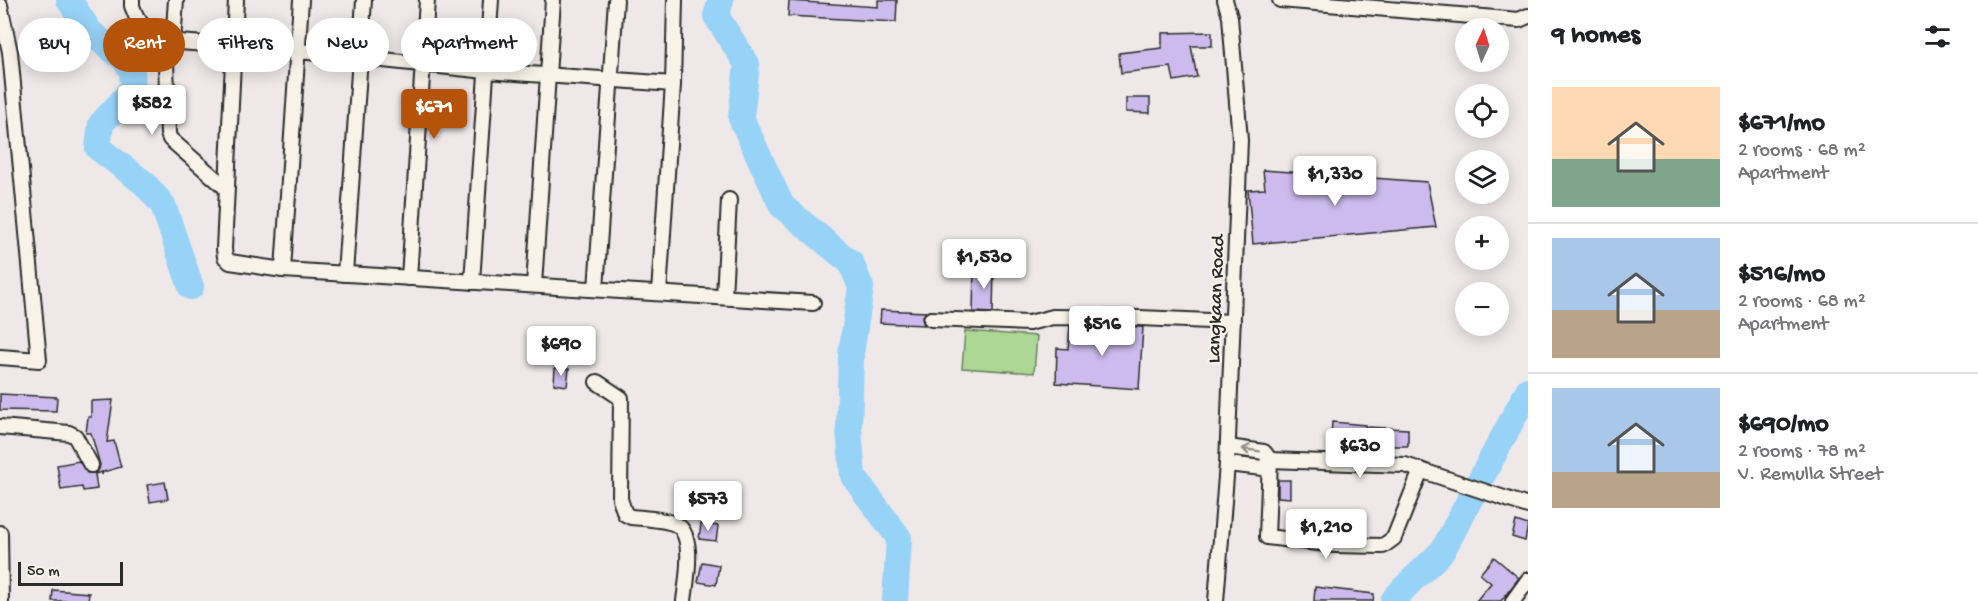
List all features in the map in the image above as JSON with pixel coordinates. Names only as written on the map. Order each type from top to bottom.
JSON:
[{"type":"street","points":[[132,0],[137,18]]},
{"type":"street","points":[[175,18],[176,0]]},
{"type":"street","points":[[235,18],[236,0]]},
{"type":"street","points":[[283,270],[301,0]]},
{"type":"street","points":[[363,18],[364,0]]},
{"type":"street","points":[[427,18],[428,0]]},
{"type":"street","points":[[490,18],[491,0]]},
{"type":"street","points":[[534,285],[553,0]]},
{"type":"street","points":[[596,289],[616,0]]},
{"type":"street","points":[[659,293],[673,84],[675,0]]},
{"type":"street","name":"Langkaan Road","points":[[1216,601],[1228,447],[1240,140],[1230,17],[1225,0]]},
{"type":"street","points":[[1280,0],[1386,4],[1519,20],[1528,15]]},
{"type":"street","points":[[0,5],[39,360],[0,357]]},
{"type":"street","points":[[294,51],[306,52]]},
{"type":"street","points":[[166,72],[170,139],[226,188]]},
{"type":"street","points":[[232,72],[225,257],[230,262],[283,270],[813,303]]},
{"type":"street","points":[[345,274],[360,72]]},
{"type":"street","points":[[409,278],[422,72]]},
{"type":"street","points":[[472,282],[486,72]]},
{"type":"street","points":[[502,72],[673,84]]},
{"type":"street","points":[[724,297],[729,200]]},
{"type":"street","points":[[931,318],[1029,323],[1053,317],[1233,322]]},
{"type":"street","points":[[597,382],[621,398],[620,499],[625,513],[631,517],[674,523],[686,537],[688,549],[684,601]]},
{"type":"street","points":[[0,427],[69,433],[75,436],[91,465]]},
{"type":"street","points":[[1228,447],[1264,452],[1270,460],[1267,537],[1335,545],[1383,546],[1394,538],[1421,470]]},
{"type":"street","points":[[1227,464],[1263,468],[1270,460]]},
{"type":"street","points":[[1270,460],[1405,465],[1528,506]]},
{"type":"street","points":[[0,533],[1,601]]},
{"type":"street","points":[[1514,601],[1528,580]]},
{"type":"green space","points":[[965,331],[1037,336],[1034,373],[962,368]]},
{"type":"building","points":[[878,0],[897,0],[896,22],[788,16],[789,1],[878,7]]},
{"type":"building","points":[[1212,32],[1212,46],[1191,46],[1197,77],[1174,81],[1171,67],[1121,73],[1119,53],[1162,48],[1162,33]]},
{"type":"building","points":[[1126,98],[1150,98],[1150,113],[1126,112]]},
{"type":"building","points":[[1263,170],[1427,182],[1436,227],[1253,244],[1248,190],[1265,189]]},
{"type":"building","points":[[974,267],[994,268],[993,313],[973,312]]},
{"type":"building","points":[[881,310],[926,312],[922,318],[924,325],[880,323]]},
{"type":"building","points":[[1070,326],[1143,327],[1139,389],[1056,383],[1057,348],[1068,349]]},
{"type":"building","points":[[555,368],[569,369],[567,386],[554,384]]},
{"type":"building","points":[[0,394],[57,397],[56,411],[0,410]]},
{"type":"building","points":[[113,400],[107,442],[114,441],[121,467],[103,472],[102,475],[102,472],[95,474],[97,489],[83,491],[82,487],[61,490],[57,465],[79,461],[87,473],[95,473],[99,469],[100,465],[91,433],[86,433],[88,417],[91,417],[91,401]]},
{"type":"building","points":[[1332,422],[1365,425],[1365,427],[1408,429],[1408,446],[1371,446],[1371,443],[1351,443],[1351,438],[1331,438]]},
{"type":"building","points":[[1278,480],[1290,480],[1290,498],[1278,497]]},
{"type":"building","points":[[165,482],[168,499],[150,502],[147,485]]},
{"type":"building","points":[[1516,521],[1528,525],[1525,541],[1512,537]]},
{"type":"building","points":[[701,524],[718,526],[716,541],[699,539]]},
{"type":"building","points":[[1494,557],[1519,578],[1501,601],[1476,601],[1491,583],[1480,574]]},
{"type":"building","points":[[702,562],[719,565],[716,585],[698,582]]},
{"type":"building","points":[[1315,587],[1374,594],[1373,601],[1314,601]]},
{"type":"building","points":[[53,590],[89,593],[88,601],[52,601]]},
{"type":"waterway","points":[[69,0],[90,32],[124,59],[132,71],[133,89],[101,124],[98,148],[144,183],[163,205],[191,287]]},
{"type":"waterway","points":[[721,0],[716,16],[747,64],[741,118],[782,206],[851,263],[861,287],[851,354],[849,429],[853,476],[899,538],[895,601]]},
{"type":"waterway","points":[[1393,601],[1443,550],[1528,390]]}]
